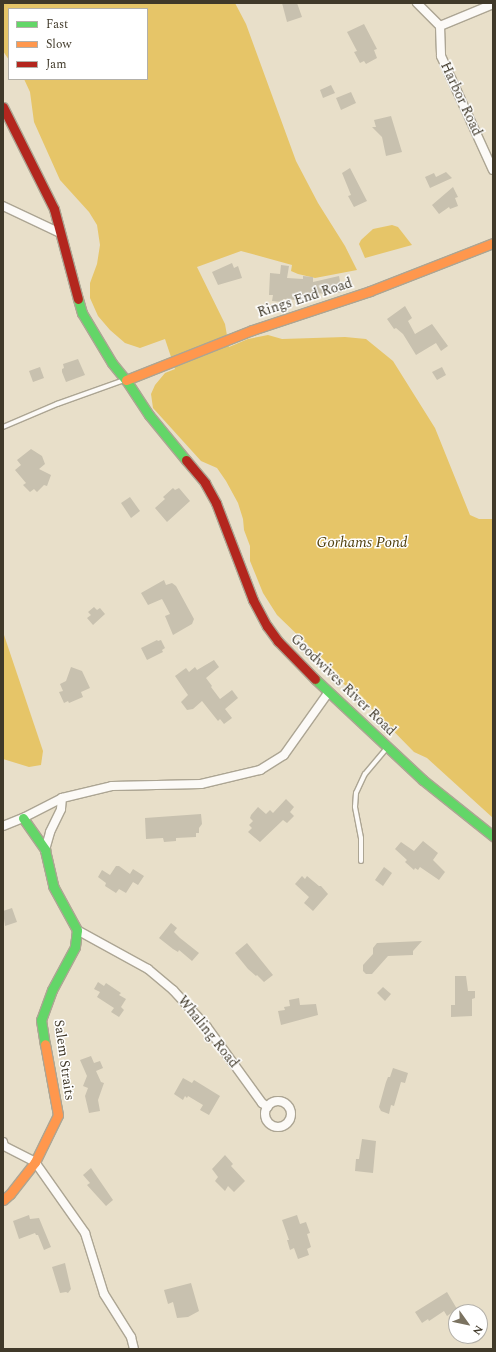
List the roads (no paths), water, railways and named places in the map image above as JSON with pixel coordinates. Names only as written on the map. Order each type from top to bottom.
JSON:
[{"type":"street","points":[[417,3],[440,26],[493,4]]},
{"type":"street","name":"Harbor Road","points":[[440,26],[441,56],[493,170]]},
{"type":"street","name":"Goodwives River Road","points":[[3,107],[54,209],[82,313],[112,363],[126,380],[149,416],[205,483],[216,503],[252,600],[267,626],[301,666],[387,748],[461,812],[493,836]]},
{"type":"street","points":[[3,206],[60,233]]},
{"type":"street","name":"Rings End Road","points":[[126,380],[252,330],[370,291],[493,244]]},
{"type":"street","points":[[3,826],[23,818],[62,798],[112,786],[201,784],[260,770],[284,755],[328,693]]},
{"type":"street","points":[[45,850],[50,832],[61,809],[62,798]]},
{"type":"street","points":[[23,818],[45,850],[54,886],[77,930]]},
{"type":"street","name":"Whaling Road","points":[[77,930],[148,969],[173,990],[207,1027],[262,1103],[268,1107]]},
{"type":"street","name":"Salem Straits","points":[[3,1200],[10,1194],[35,1162],[58,1115],[41,1020],[52,990],[75,947],[77,930]]},
{"type":"street","points":[[3,1142],[4,1146],[35,1162],[85,1233],[104,1294],[131,1337],[134,1349]]},
{"type":"lane","points":[[3,427],[57,404],[126,380]]},
{"type":"lane","points":[[361,861],[361,838],[355,807],[356,793],[365,774],[387,748]]},
{"type":"water","name":"Gorhams Pond","points":[[3,3],[235,3],[246,24],[296,161],[318,203],[345,246],[357,270],[315,278],[291,271],[292,265],[241,251],[197,267],[225,324],[229,347],[248,339],[268,335],[282,339],[345,337],[366,339],[393,361],[435,428],[470,515],[479,519],[493,519],[493,818],[427,758],[414,752],[365,702],[339,680],[307,644],[277,615],[263,593],[250,561],[250,546],[244,530],[243,519],[238,503],[226,481],[217,468],[201,461],[153,408],[151,394],[155,385],[165,373],[175,369],[165,339],[140,348],[125,343],[110,330],[98,316],[90,298],[90,283],[97,264],[100,245],[97,225],[89,212],[60,180],[34,122],[30,92],[24,80],[148,80],[148,8],[8,8],[8,58],[3,51]]},
{"type":"water","points":[[392,225],[398,227],[412,245],[365,258],[359,244],[361,240],[373,229]]},
{"type":"water","points":[[3,632],[43,751],[41,765],[29,767],[3,759]]}]
